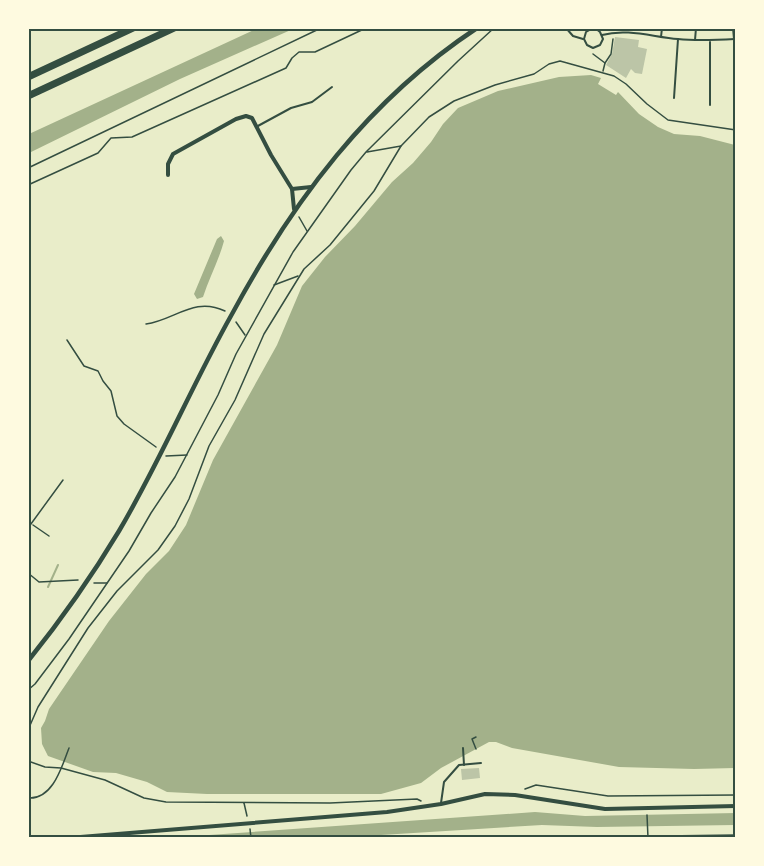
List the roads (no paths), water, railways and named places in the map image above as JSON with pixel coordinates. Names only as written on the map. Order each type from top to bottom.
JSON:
[{"type":"highway","points":[[28,77],[133,28]]},
{"type":"highway","points":[[28,96],[174,28]]},
{"type":"street","points":[[28,661],[86,582],[119,530],[231,315],[294,209],[344,145],[386,100],[428,64],[477,28]]},
{"type":"street","points":[[168,175],[168,164],[173,154],[236,119],[246,116],[252,118],[292,189],[294,209]]},
{"type":"street","points":[[292,189],[311,188]]},
{"type":"street","points":[[68,837],[387,812],[441,804],[485,794],[515,795],[605,809],[735,806]]},
{"type":"lane","points":[[566,28],[573,36],[584,39]]},
{"type":"lane","points":[[661,37],[662,28]]},
{"type":"lane","points":[[695,40],[696,28]]},
{"type":"lane","points":[[602,35],[612,33],[695,40],[735,39],[733,28]]},
{"type":"lane","points":[[596,29],[602,35],[602,42],[593,48],[587,45],[584,39],[586,32],[596,29]]},
{"type":"lane","points":[[674,98],[678,39]]},
{"type":"lane","points":[[710,40],[710,105]]},
{"type":"lane","points":[[256,127],[291,108],[312,102],[332,87]]},
{"type":"lane","points":[[463,748],[464,765]]},
{"type":"lane","points":[[441,804],[444,782],[459,765],[481,763]]},
{"type":"waterway","points":[[48,587],[58,565]]}]
